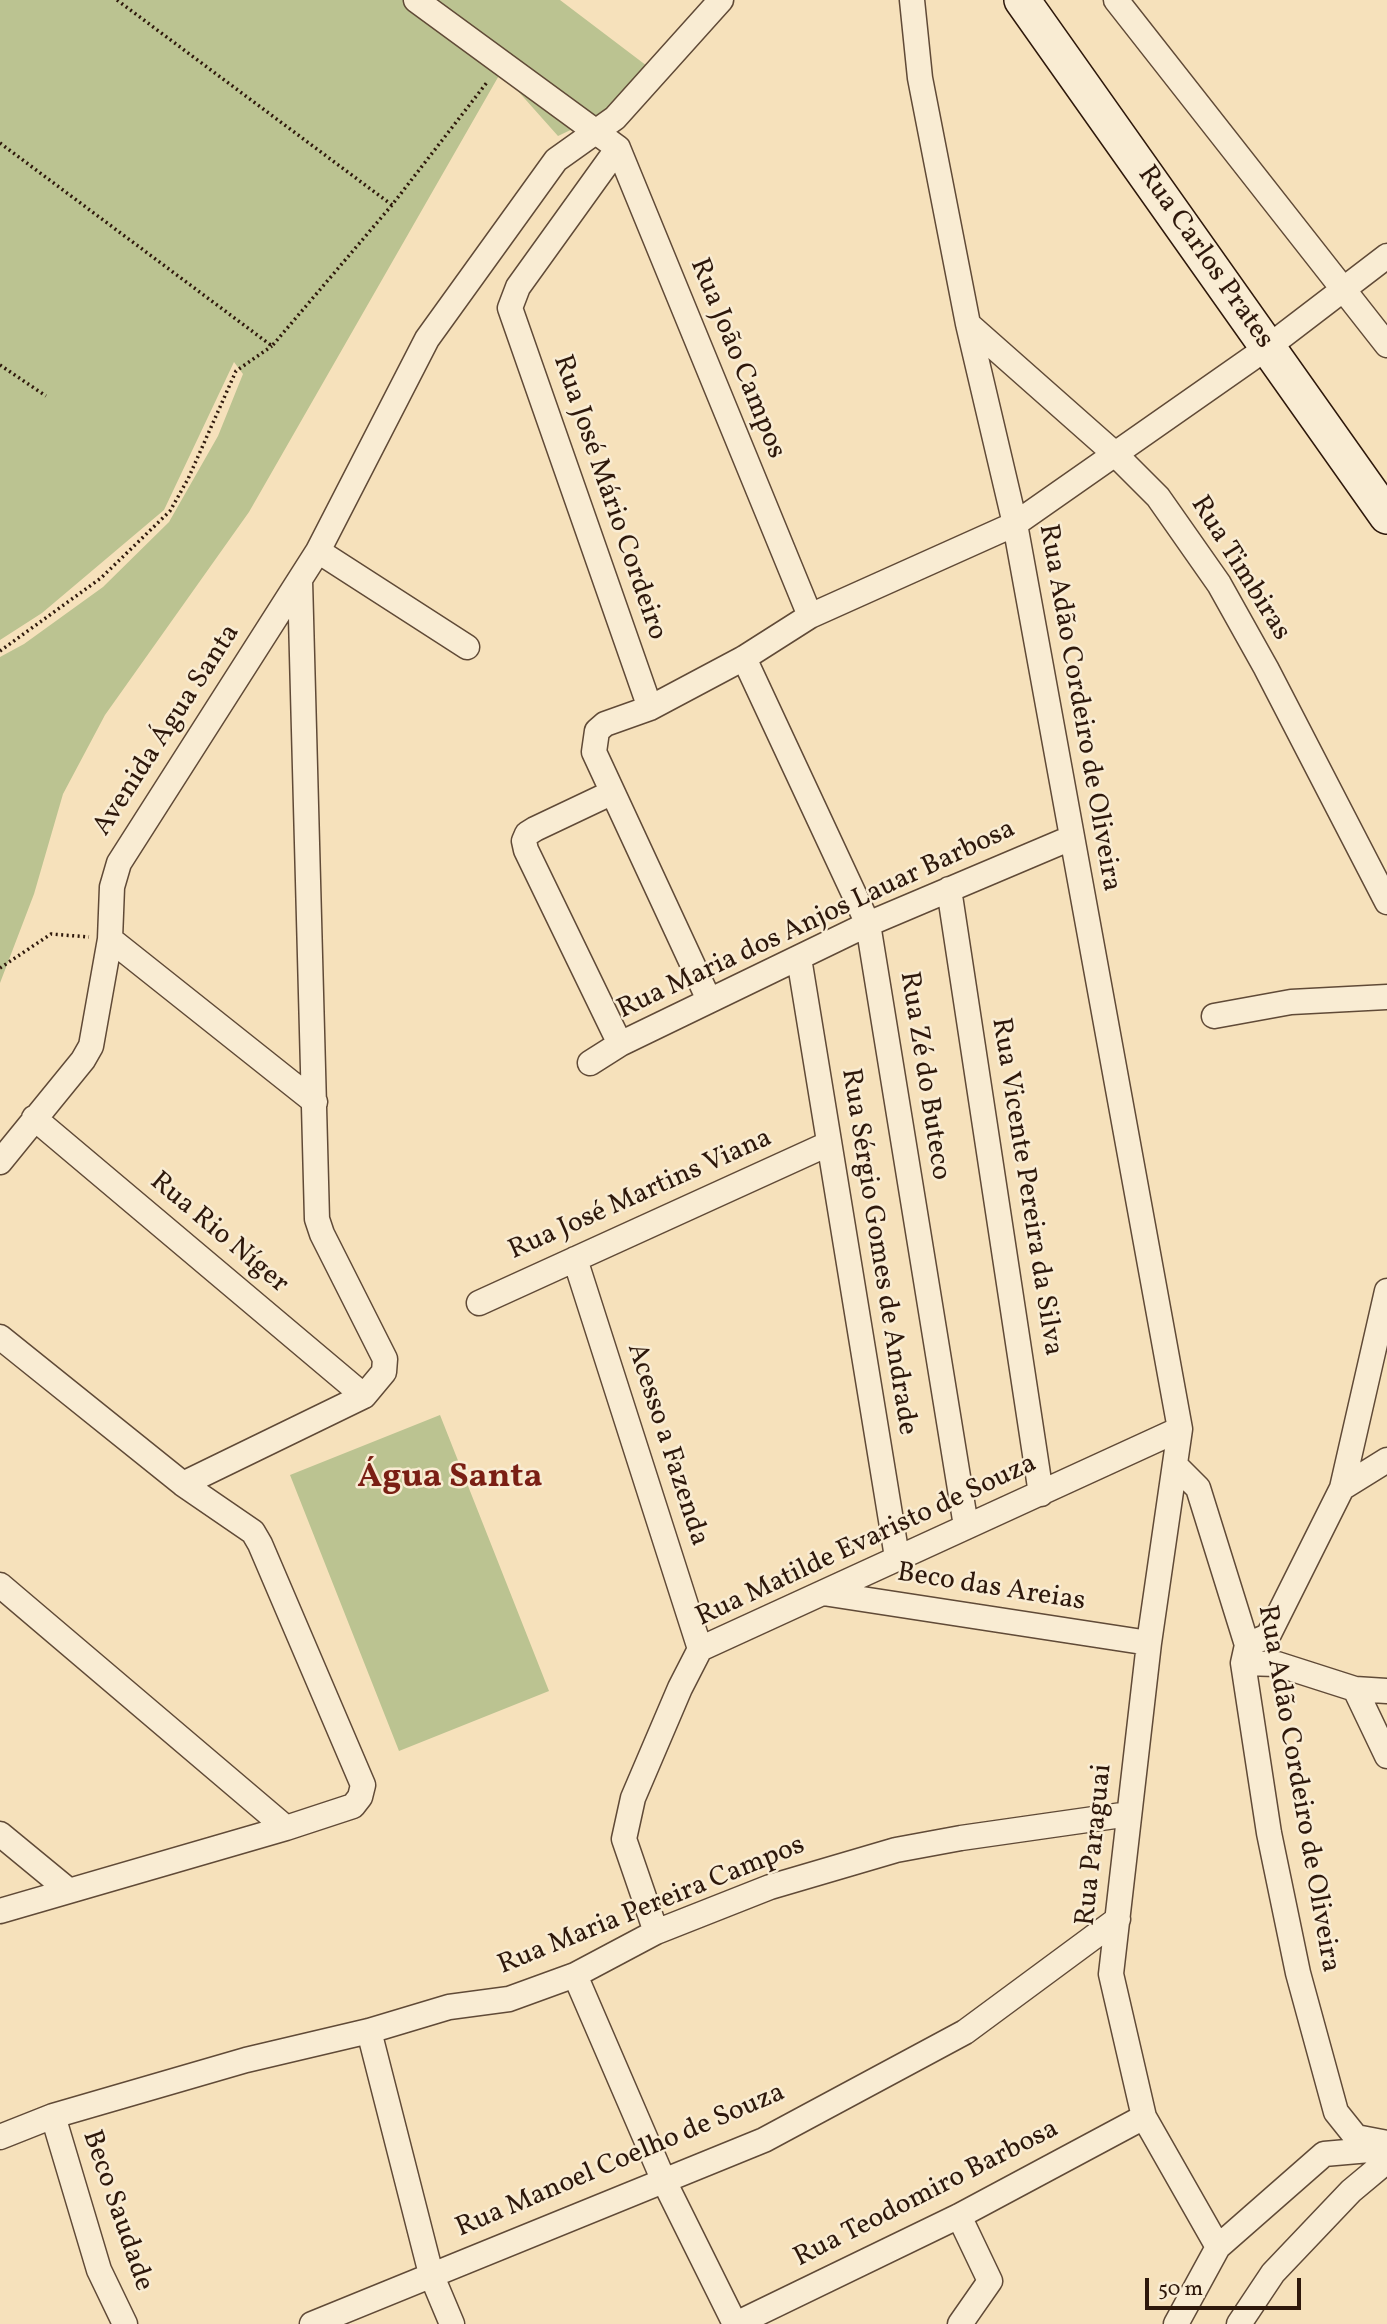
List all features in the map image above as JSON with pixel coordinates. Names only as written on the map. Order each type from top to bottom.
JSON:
[{"type":"street","points":[[415,0],[618,148]]},
{"type":"street","name":"Avenida Água Santa","points":[[1,1159],[92,1046],[110,939],[112,887],[119,863],[318,551],[427,339],[556,160],[615,118],[721,0]]},
{"type":"street","name":"Rua Adão Cordeiro de Oliveira","points":[[912,0],[920,78],[968,324],[1015,524],[1180,1429]]},
{"type":"street","name":"Rua Carlos Prates","points":[[1022,0],[1387,516]]},
{"type":"street","points":[[1116,0],[1387,345]]},
{"type":"street","name":"Rua José Mário Cordeiro","points":[[618,148],[518,287],[510,308],[650,708]]},
{"type":"street","name":"Rua João Campos","points":[[618,148],[810,616]]},
{"type":"street","points":[[709,1000],[611,793],[594,752],[597,731],[605,724],[650,708],[744,659],[810,616],[1015,524],[1268,347],[1387,256]]},
{"type":"street","name":"Rua Timbiras","points":[[968,324],[1115,454],[1158,497],[1219,584],[1266,668],[1387,901]]},
{"type":"street","points":[[318,551],[467,647]]},
{"type":"street","points":[[183,1484],[364,1396],[384,1372],[385,1359],[317,1219],[300,580]]},
{"type":"street","name":"Rua Zé do Buteco","points":[[744,659],[868,924],[966,1526]]},
{"type":"street","points":[[611,793],[535,829],[527,834],[524,841],[620,1044]]},
{"type":"street","name":"Rua Maria dos Anjos Lauar Barbosa","points":[[590,1063],[620,1044],[868,924],[1071,838]]},
{"type":"street","name":"Rua Vicente Pereira da Silva","points":[[950,889],[1041,1494]]},
{"type":"street","points":[[110,939],[315,1102]]},
{"type":"street","name":"Rua Sérgio Gomes de Andrade","points":[[799,958],[897,1557]]},
{"type":"street","points":[[1214,1016],[1291,1002],[1387,996]]},
{"type":"street","name":"Rua Rio Níger","points":[[34,1118],[364,1396]]},
{"type":"street","name":"Rua José Martins Viana","points":[[479,1303],[828,1144]]},
{"type":"street","name":"Acesso a Fazenda","points":[[575,1259],[700,1649]]},
{"type":"street","points":[[1245,1654],[1268,1636],[1342,1488],[1387,1292]]},
{"type":"street","points":[[0,1337],[183,1484],[253,1532],[363,1785],[360,1797],[353,1806],[0,1911]]},
{"type":"street","name":"Rua Paraguai","points":[[1180,1429],[1149,1643],[1111,1974],[1144,2117],[1218,2247]]},
{"type":"street","name":"Rua Matilde Evaristo de Souza","points":[[656,1932],[624,1839],[633,1798],[680,1688],[700,1649],[1180,1429]]},
{"type":"street","points":[[1342,1488],[1387,1460]]},
{"type":"street","name":"Rua Adão Cordeiro de Oliveira","points":[[1175,1465],[1198,1488],[1245,1654],[1269,1833],[1298,1973],[1336,2112],[1356,2137],[1387,2145]]},
{"type":"street","points":[[0,1586],[286,1828]]},
{"type":"street","name":"Beco das Areias","points":[[823,1593],[1149,1643]]},
{"type":"street","points":[[1245,1654],[1355,1689],[1387,1692]]},
{"type":"street","points":[[1355,1689],[1387,1756]]},
{"type":"street","name":"Rua Maria Pereira Campos","points":[[0,2137],[53,2116],[246,2060],[369,2031],[449,2007],[509,1998],[575,1975],[656,1932],[770,1887],[896,1850],[1129,1814]]},
{"type":"street","points":[[0,1833],[68,1890]]},
{"type":"street","name":"Rua Manoel Coelho de Souza","points":[[312,2324],[764,2140],[965,2032],[1118,1919]]},
{"type":"street","points":[[575,1975],[663,2179],[735,2324]]},
{"type":"street","points":[[369,2031],[431,2274],[452,2324]]},
{"type":"street","name":"Beco Saudade","points":[[53,2116],[99,2270],[125,2324]]},
{"type":"street","name":"Rua Teodomiro Barbosa","points":[[735,2324],[959,2216],[1144,2117]]},
{"type":"street","points":[[1176,2324],[1218,2247],[1324,2154],[1387,2145]]},
{"type":"street","points":[[1239,2324],[1273,2273],[1351,2191],[1387,2161]]},
{"type":"street","points":[[959,2216],[990,2281],[960,2324]]},
{"type":"path","points":[[117,0],[392,205]]},
{"type":"path","points":[[0,651],[101,578],[170,511],[188,479],[236,371],[272,346],[392,205],[502,63]]},
{"type":"path","points":[[0,143],[272,346]]},
{"type":"path","points":[[0,365],[46,396]]},
{"type":"path","points":[[0,968],[51,934],[110,939]]},
{"type":"green space","points":[[0,0],[560,0],[651,69],[608,112],[558,136],[501,72],[249,512],[105,715],[63,794],[34,894],[0,983],[0,657],[24,644],[103,587],[169,522],[218,436],[243,374],[234,362],[164,510],[42,613],[0,640]]},
{"type":"green space","points":[[440,1415],[549,1691],[399,1751],[290,1475]]},
{"type":"district","name":"Água Santa","points":[[450,1480]]}]
